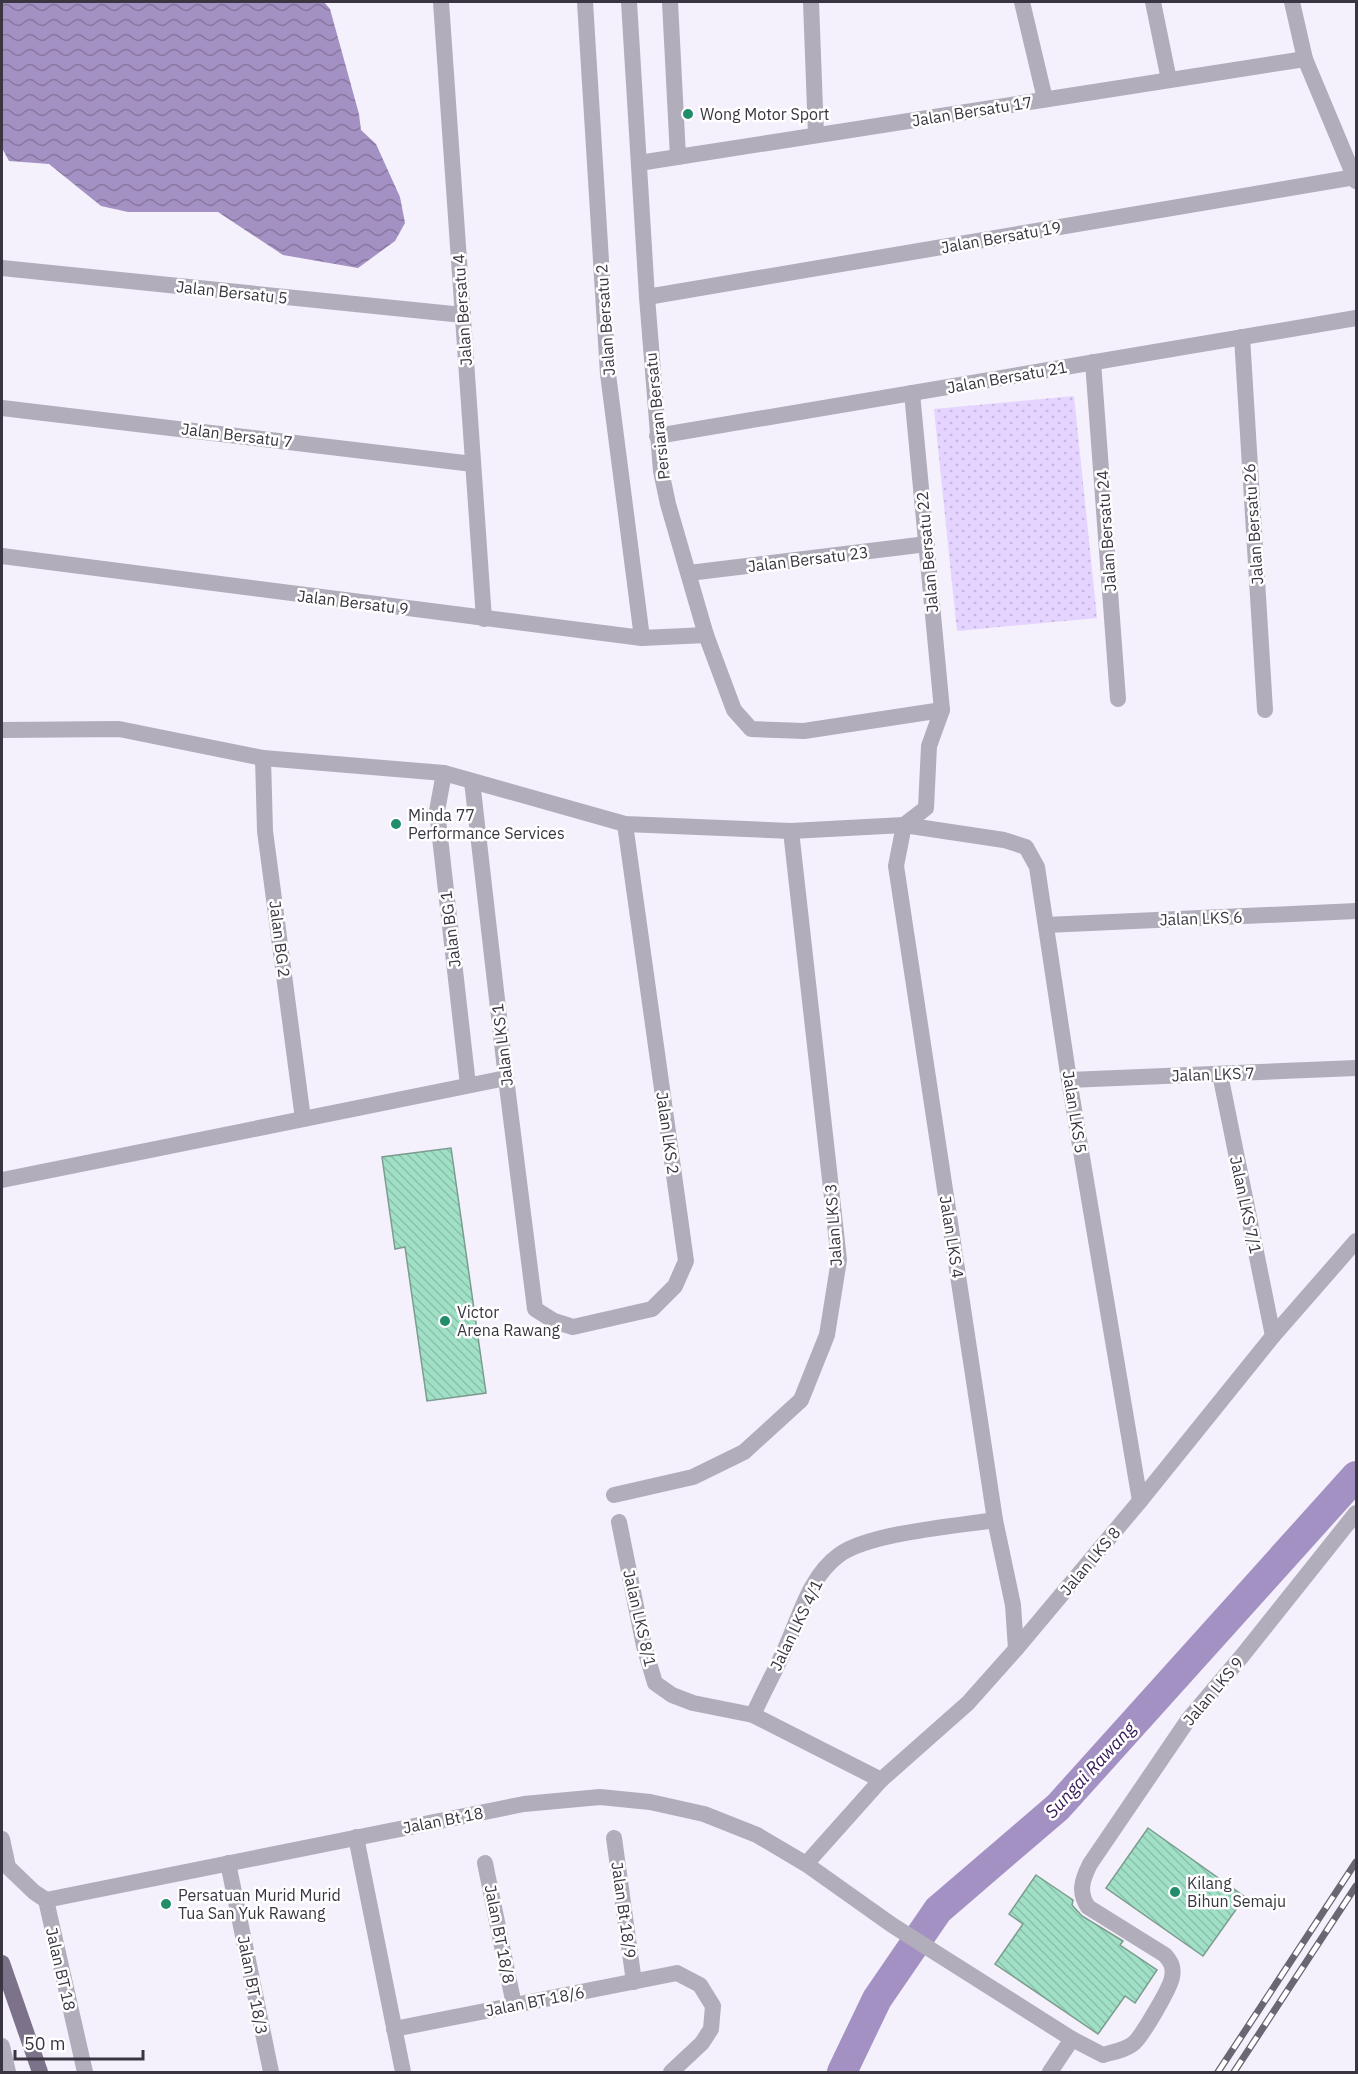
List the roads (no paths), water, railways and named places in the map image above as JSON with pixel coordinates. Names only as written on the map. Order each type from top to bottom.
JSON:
[{"type":"main road","points":[[2,1963],[40,2073]]},
{"type":"street","name":"Jalan Bersatu 4","points":[[441,2],[484,619]]},
{"type":"street","name":"Jalan Bersatu 2","points":[[585,2],[608,374],[642,638]]},
{"type":"street","name":"Persiaran Bersatu","points":[[628,2],[661,471],[706,635],[734,710],[752,729],[804,731],[942,710]]},
{"type":"street","points":[[670,2],[678,157]]},
{"type":"street","points":[[811,2],[816,135]]},
{"type":"street","points":[[1022,2],[1045,99]]},
{"type":"street","points":[[1153,2],[1169,80]]},
{"type":"street","points":[[1292,2],[1305,59],[1356,179]]},
{"type":"street","name":"Jalan Bersatu 17","points":[[639,163],[1305,59]]},
{"type":"street","name":"Jalan Bersatu 19","points":[[647,297],[1356,179]]},
{"type":"street","name":"Jalan Bersatu 5","points":[[2,268],[463,315]]},
{"type":"street","name":"Jalan Bersatu 21","points":[[657,436],[1356,318]]},
{"type":"street","name":"Jalan Bersatu 26","points":[[1242,337],[1265,710]]},
{"type":"street","name":"Jalan Bersatu 24","points":[[1093,362],[1118,699]]},
{"type":"street","name":"Jalan Bersatu 22","points":[[912,393],[942,710]]},
{"type":"street","name":"Jalan Bersatu 7","points":[[2,408],[473,464]]},
{"type":"street","name":"Jalan Bersatu 23","points":[[688,573],[927,544]]},
{"type":"street","name":"Jalan Bersatu 9","points":[[2,556],[642,638],[706,635]]},
{"type":"street","points":[[2,730],[119,729],[263,759],[444,773],[625,824],[791,831],[904,825],[926,808],[929,746],[942,710]]},
{"type":"street","name":"Jalan BG 2","points":[[263,759],[266,831],[303,1119]]},
{"type":"street","name":"Jalan BG 1","points":[[444,773],[437,811],[468,1085]]},
{"type":"street","name":"Jalan LKS 1","points":[[472,780],[535,1309]]},
{"type":"street","name":"Jalan LKS 2","points":[[535,1309],[554,1321],[573,1326],[652,1308],[675,1286],[686,1261],[625,824]]},
{"type":"street","name":"Jalan LKS 5","points":[[904,825],[1005,840],[1026,847],[1036,867],[1140,1501]]},
{"type":"street","name":"Jalan LKS 4","points":[[904,825],[896,866],[995,1520],[1013,1605],[1016,1649]]},
{"type":"street","name":"Jalan LKS 3","points":[[614,1496],[693,1477],[744,1452],[801,1400],[827,1335],[839,1260],[791,831]]},
{"type":"street","name":"Jalan LKS 6","points":[[1046,925],[1356,911]]},
{"type":"street","name":"Jalan LKS 7","points":[[1070,1080],[1356,1068]]},
{"type":"street","name":"Jalan LKS 7/1","points":[[1220,1074],[1273,1336]]},
{"type":"street","points":[[2,1180],[506,1078]]},
{"type":"street","name":"Jalan LKS 8","points":[[806,1864],[881,1780],[968,1703],[1016,1649],[1140,1501],[1273,1336],[1356,1241]]},
{"type":"street","name":"Jalan LKS 9","points":[[1072,2039],[1103,2055],[1120,2050],[1134,2042],[1150,2020],[1172,1979],[1173,1965],[1166,1955],[1088,1907],[1082,1898],[1083,1878],[1188,1720],[1356,1513]]},
{"type":"street","name":"Jalan LKS 4/1","points":[[753,1715],[814,1581],[840,1554],[863,1543],[890,1536],[995,1520]]},
{"type":"street","name":"Jalan LKS 8/1","points":[[619,1522],[644,1646],[655,1683],[672,1695],[693,1703],[753,1715],[881,1780]]},
{"type":"street","name":"Jalan Bt 18","points":[[46,1900],[524,1804],[600,1797],[650,1802],[704,1814],[757,1835],[806,1864],[892,1924],[1072,2039]]},
{"type":"street","points":[[356,1837],[403,2073]]},
{"type":"street","name":"Jalan Bt 18/9","points":[[614,1838],[634,1982]]},
{"type":"street","points":[[2,1839],[8,1867],[34,1892],[46,1900]]},
{"type":"street","name":"Jalan BT 18/3","points":[[228,1863],[271,2073]]},
{"type":"street","name":"Jalan BT 18/8","points":[[485,1863],[514,2005]]},
{"type":"street","name":"Jalan BT 18","points":[[46,1900],[85,2073]]},
{"type":"street","name":"Jalan BT 18/6","points":[[394,2029],[677,1973],[700,1985],[713,2006],[711,2029],[702,2043],[671,2073]]},
{"type":"street","points":[[1050,2073],[1072,2039]]},
{"type":"street","points":[[2,2046],[8,2073]]},
{"type":"water","points":[[2,2],[324,2],[330,9],[359,114],[361,130],[376,144],[400,197],[405,223],[395,241],[358,268],[283,255],[218,212],[128,212],[101,206],[49,164],[9,161],[2,148]]},
{"type":"waterway","name":"Sungai Rawang","points":[[842,2072],[877,1999],[938,1910],[1058,1807],[1356,1476]]},
{"type":"railway","points":[[1218,2072],[1356,1862]]},
{"type":"railway","points":[[1234,2072],[1356,1886]]},
{"type":"place","name":"Wong Motor Sport","points":[[688,114]]},
{"type":"place","name":"Minda 77 Performance Services","points":[[396,824]]},
{"type":"place","name":"Victor Arena Rawang","points":[[445,1321]]},
{"type":"place","name":"Kilang Bihun Semaju","points":[[1175,1892]]},
{"type":"place","name":"Persatuan Murid Murid Tua San Yuk Rawang","points":[[166,1904]]}]
